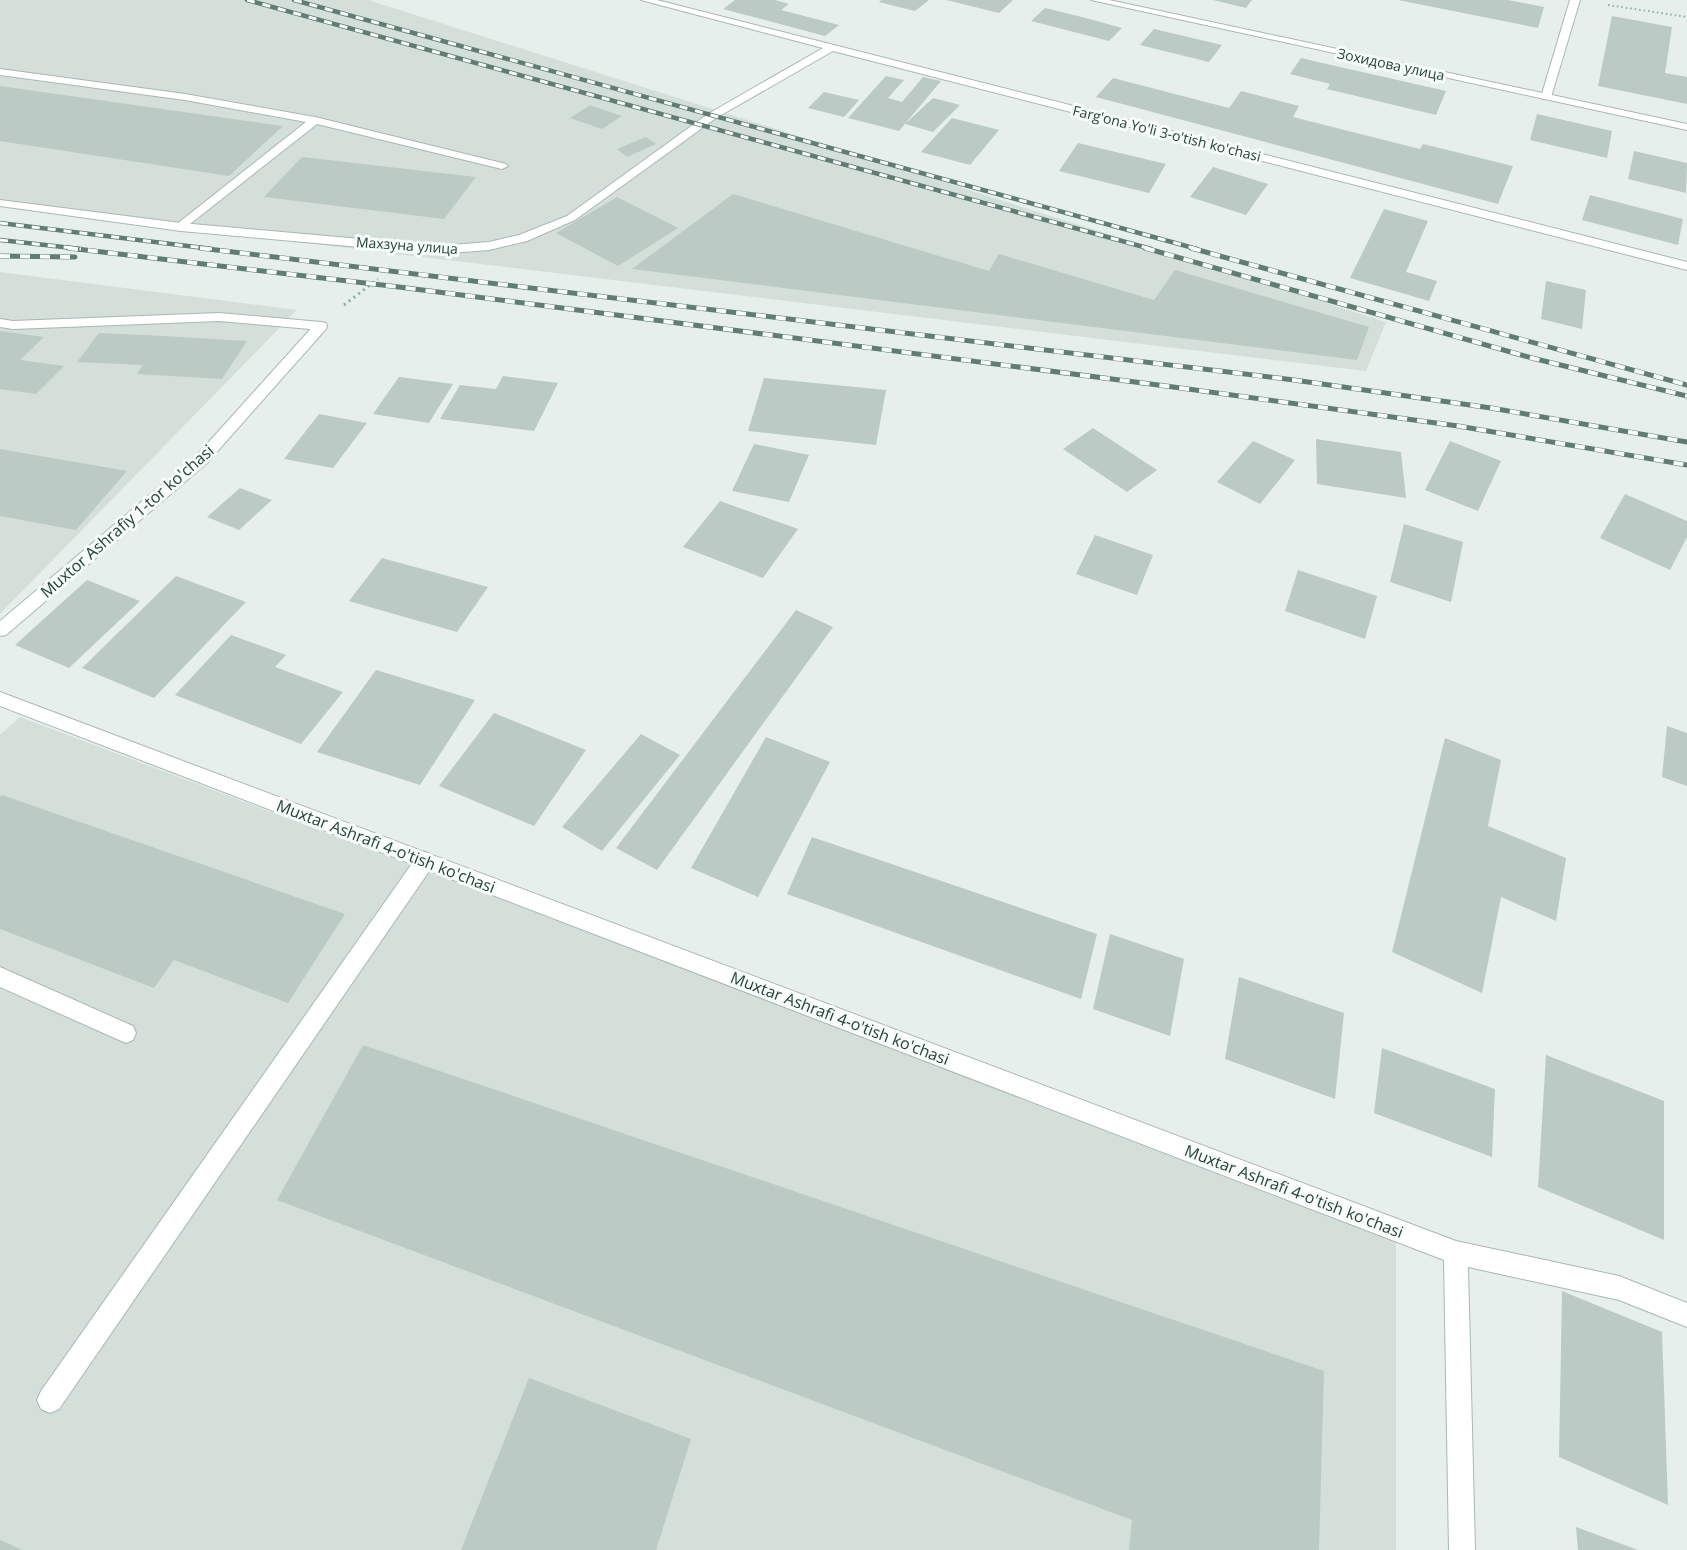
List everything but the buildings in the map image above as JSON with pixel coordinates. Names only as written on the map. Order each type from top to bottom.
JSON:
[{"type":"street","name":"Farg'ona Yo'li 3-o'tish ko'chasi","points":[[646,0],[1687,266]]},
{"type":"street","name":"Зохидова улица","points":[[1096,0],[1687,128]]},
{"type":"street","points":[[1546,97],[1575,0]]},
{"type":"street","name":"Махзуна улица","points":[[0,203],[181,227],[438,250],[472,249],[523,238],[571,218],[712,116],[831,48]]},
{"type":"street","points":[[0,72],[184,97],[315,120],[502,166]]},
{"type":"street","points":[[181,227],[315,120]]},
{"type":"street","points":[[0,323],[13,325],[219,318],[321,326]]},
{"type":"street","name":"Muxtor Ashrafiy 1-tor ko'chasi","points":[[0,630],[202,459],[321,326]]},
{"type":"street","name":"Muxtar Ashrafi 4-o'tish ko'chasi","points":[[0,699],[1456,1252],[1620,1288],[1687,1315]]},
{"type":"street","points":[[50,1400],[425,861]]},
{"type":"street","points":[[0,977],[126,1033]]},
{"type":"street","points":[[1456,1252],[1462,1550]]},
{"type":"path","points":[[1601,3],[1687,17]]},
{"type":"path","points":[[321,326],[369,284],[380,278]]},
{"type":"shaded area","points":[[0,0],[368,0],[1386,322],[1366,371],[0,206]]},
{"type":"shaded area","points":[[0,272],[297,310],[0,614]]},
{"type":"shaded area","points":[[20,717],[1396,1237],[1396,1550],[0,1550],[0,735]]},
{"type":"railway","points":[[247,0],[1151,249]]},
{"type":"railway","points":[[294,0],[1197,249]]},
{"type":"railway","points":[[0,223],[212,249]]},
{"type":"railway","points":[[0,240],[81,249]]},
{"type":"railway","points":[[68,248],[399,287],[1166,386],[1458,426],[1687,465]]},
{"type":"railway","points":[[200,248],[1294,380],[1491,408],[1687,442]]},
{"type":"railway","points":[[1145,248],[1532,358],[1687,396]]},
{"type":"railway","points":[[1191,248],[1687,385]]},
{"type":"railway","points":[[0,256],[75,257]]}]
